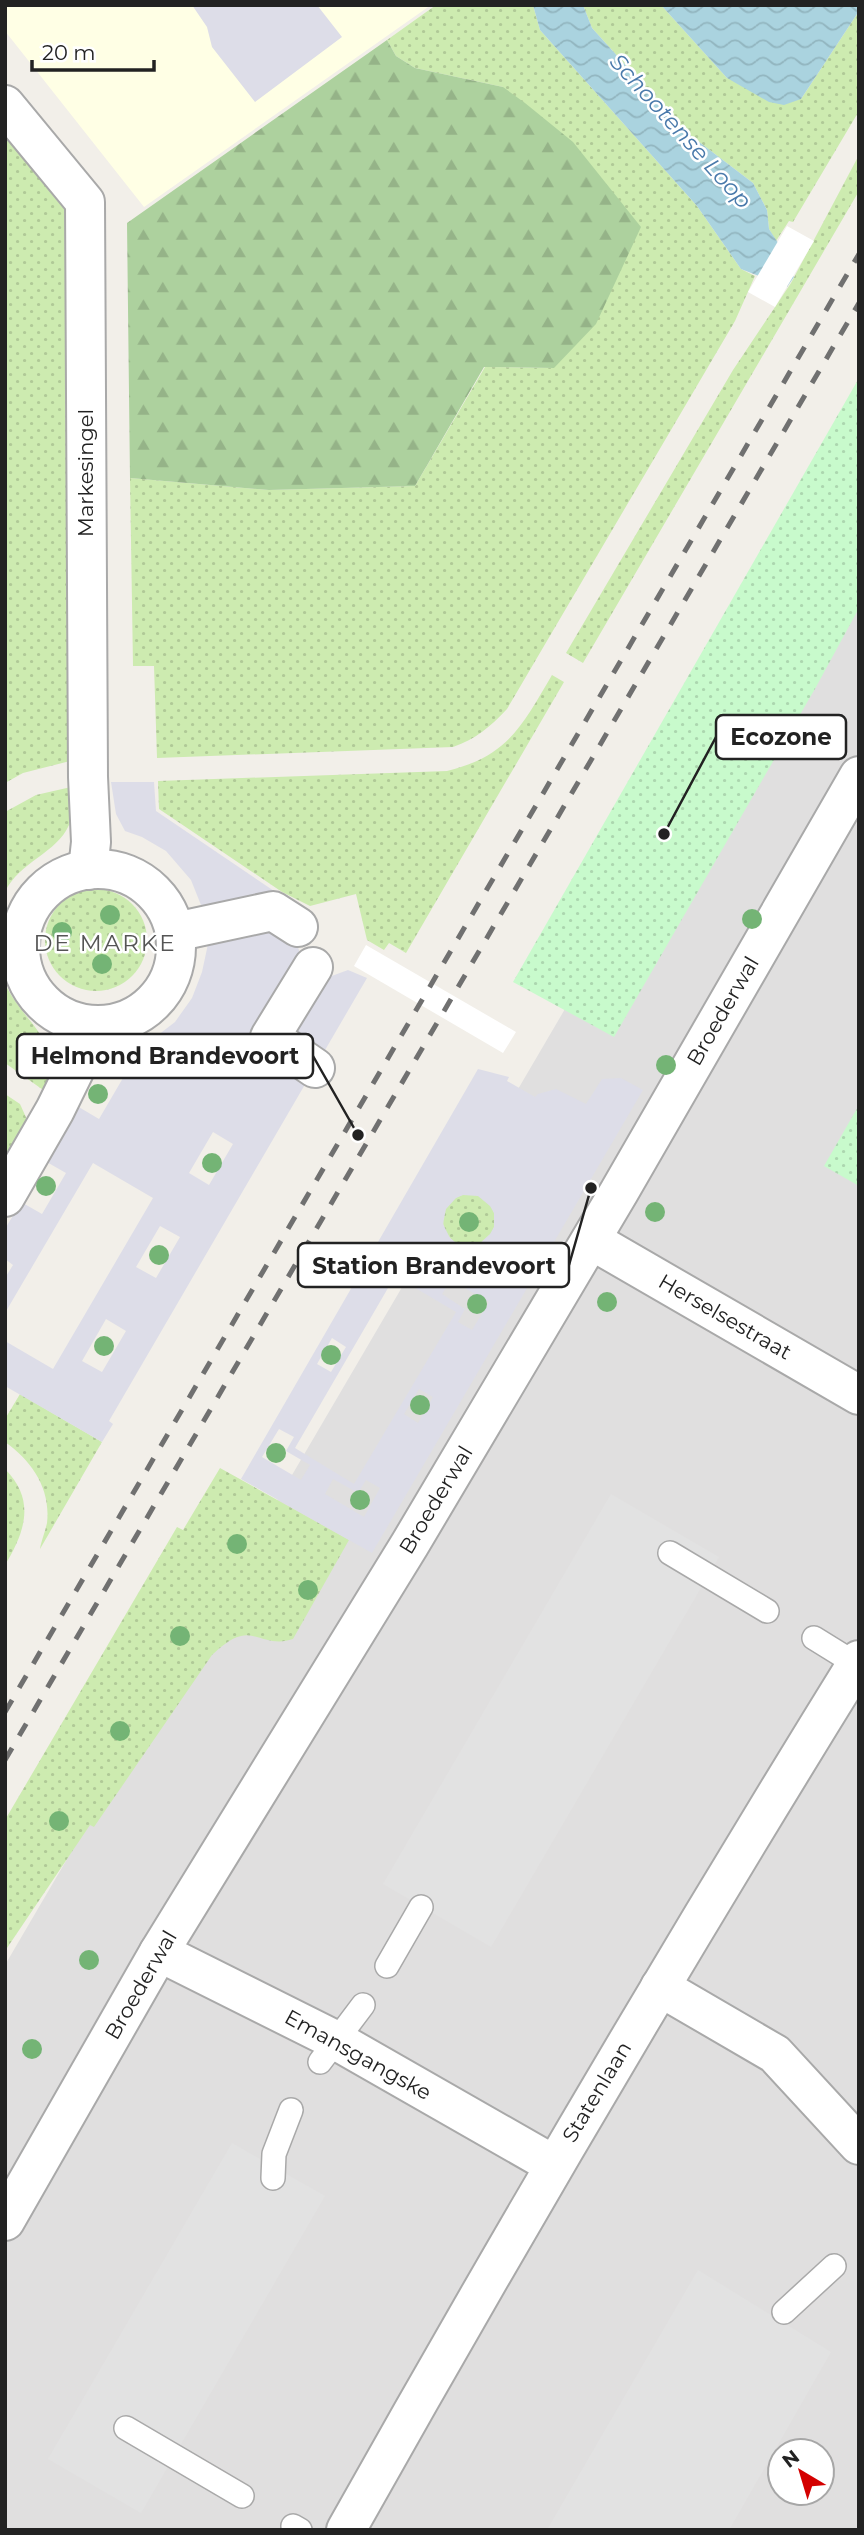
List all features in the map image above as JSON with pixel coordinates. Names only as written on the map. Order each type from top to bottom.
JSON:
[{"type":"street","name":"Markesingel","points":[[5,105],[85,202],[88,777],[91,842],[88,870]]},
{"type":"street","name":"Broederwal","points":[[5,2221],[159,1952],[410,1544],[591,1240],[859,776]]},
{"type":"street","points":[[88,870],[120,872],[142,882],[159,898],[171,918],[175,932],[176,952],[172,973],[163,991],[149,1007],[132,1018],[111,1024],[84,1025],[60,1016],[39,1000],[25,978],[19,953],[22,927],[32,903],[50,884],[69,873],[88,870]]},
{"type":"street","points":[[175,932],[273,911],[298,927]]},
{"type":"street","points":[[313,967],[270,1037],[315,1068]]},
{"type":"street","points":[[5,1197],[55,1110],[79,1061],[84,1025]]},
{"type":"street","name":"Herselsestraat","points":[[591,1240],[859,1395]]},
{"type":"street","name":"Statenlaan","points":[[346,2530],[554,2165],[857,1662]]},
{"type":"street","name":"Emansgangske","points":[[159,1952],[328,2052],[554,2165]]},
{"type":"street","points":[[660,1987],[775,2054],[859,2145]]},
{"type":"lane","points":[[670,1553],[767,1611]]},
{"type":"lane","points":[[814,1638],[857,1662]]},
{"type":"lane","points":[[387,1966],[421,1907]]},
{"type":"lane","points":[[328,2052],[363,2005]]},
{"type":"lane","points":[[273,2178],[274,2154],[291,2110]]},
{"type":"lane","points":[[784,2312],[834,2266]]},
{"type":"lane","points":[[126,2428],[242,2496]]},
{"type":"shaded area","points":[[5,5],[431,5],[144,207],[5,31]]},
{"type":"shaded area","points":[[192,5],[317,5],[342,37],[255,102],[212,47],[207,27]]},
{"type":"shaded area","points":[[859,507],[859,2530],[5,2530],[5,1965]]},
{"type":"shaded area","points":[[111,782],[154,782],[156,811],[280,895],[301,956],[329,977],[348,970],[367,978],[109,1421],[113,1424],[102,1442],[5,1386],[5,1341],[53,1369],[153,1198],[93,1163],[5,1313],[5,1278],[13,1265],[5,1259],[5,1229],[21,1202],[42,1214],[66,1173],[45,1161],[77,1106],[99,1119],[123,1078],[101,1065],[109,1054],[149,1042],[175,1022],[192,998],[202,972],[208,944],[203,910],[191,880],[166,851],[125,831],[116,814]],"holes":[[[213,1132],[233,1144],[209,1185],[189,1173]],[[160,1226],[180,1237],[156,1278],[136,1267]],[[106,1319],[126,1331],[102,1372],[82,1361]]]},
{"type":"shaded area","points":[[478,1069],[509,1077],[507,1081],[535,1097],[556,1089],[586,1104],[602,1079],[621,1078],[643,1090],[372,1553],[241,1479]],"holes":[[[463,1195],[478,1196],[494,1213],[494,1227],[479,1244],[464,1246],[450,1238],[443,1224],[446,1209],[456,1198]],[[387,1243],[426,1265],[418,1280],[393,1267],[386,1279],[372,1271]],[[395,1276],[456,1312],[354,1484],[295,1448]],[[451,1280],[489,1302],[472,1330],[458,1322],[465,1309],[442,1294]],[[332,1338],[346,1347],[331,1372],[317,1364]],[[419,1389],[433,1397],[418,1423],[404,1414]],[[279,1429],[294,1437],[286,1451],[310,1465],[301,1480],[262,1457]],[[333,1479],[358,1493],[366,1480],[380,1488],[364,1517],[325,1494]]]},
{"type":"shaded area","points":[[611,1494],[719,1557],[491,1947],[383,1884]]},
{"type":"shaded area","points":[[232,2143],[325,2196],[141,2513],[48,2459]]},
{"type":"shaded area","points":[[698,2270],[831,2352],[782,2437],[766,2437],[766,2465],[729,2530],[547,2530]]},
{"type":"green space","points":[[436,5],[533,5],[540,30],[697,206],[741,269],[755,276],[735,321],[507,709],[489,727],[453,747],[157,758],[154,666],[133,666],[130,478],[269,490],[415,486],[485,367],[554,368],[503,87],[415,68],[396,56],[387,40]]},
{"type":"green space","points":[[583,5],[661,5],[727,78],[801,99],[859,11],[859,111],[793,222],[789,221],[776,241],[769,229],[767,210],[753,183],[686,132],[592,28]]},
{"type":"green space","points":[[387,40],[396,56],[415,68],[503,87],[525,103],[573,142],[641,227],[596,324],[554,368],[484,367],[415,486],[269,490],[130,478],[127,223]]},
{"type":"green space","points":[[5,137],[65,210],[68,240],[74,760],[23,773],[5,783]]},
{"type":"green space","points":[[859,155],[859,191],[583,663],[566,653],[733,370],[791,283]]},
{"type":"green space","points":[[859,378],[859,608],[614,1037],[513,982]]},
{"type":"green space","points":[[552,675],[564,682],[406,953],[389,943],[384,950],[367,940],[356,894],[310,906],[282,892],[159,809],[158,781],[447,771],[468,765],[485,757],[511,736],[522,724]]},
{"type":"green space","points":[[71,787],[71,816],[63,835],[19,873],[5,892],[5,812],[36,795]]},
{"type":"green space","points":[[96,889],[116,892],[139,911],[144,920],[147,940],[144,960],[125,983],[116,988],[96,991],[76,988],[53,969],[48,960],[45,940],[48,920],[67,897],[76,892]]},
{"type":"green space","points":[[5,984],[45,1044],[49,1072],[46,1092],[5,1063]]},
{"type":"green space","points":[[5,1094],[20,1104],[29,1124],[5,1164]]},
{"type":"green space","points":[[859,1105],[859,1186],[824,1166]]},
{"type":"green space","points":[[469,1194],[479,1196],[487,1202],[493,1210],[493,1230],[487,1238],[479,1244],[469,1246],[459,1244],[451,1238],[445,1230],[443,1220],[445,1210],[451,1202],[459,1196]]},
{"type":"green space","points":[[20,1394],[102,1442],[40,1549],[47,1523],[43,1487],[24,1458],[5,1442],[5,1419]]},
{"type":"green space","points":[[220,1468],[349,1540],[293,1639],[271,1641],[241,1636],[229,1641],[212,1655],[94,1827],[90,1825],[5,1951],[5,1820],[177,1527],[183,1530]]},
{"type":"green space","points":[[5,1469],[21,1492],[24,1516],[18,1540],[5,1565]]},
{"type":"water","name":"Schootense Loop","points":[[533,5],[583,5],[592,28],[686,132],[753,183],[767,210],[769,229],[782,249],[786,269],[794,277],[787,287],[741,269],[697,206],[540,30]]},
{"type":"water","points":[[661,5],[859,5],[859,11],[801,99],[784,105],[769,102],[727,78]]},
{"type":"pier","points":[[787,226],[814,241],[775,307],[748,292]]},
{"type":"pier","points":[[366,945],[516,1032],[503,1053],[354,966]]},
{"type":"railway","points":[[5,1712],[859,254]]},
{"type":"railway","points":[[5,1760],[859,303]]},
{"type":"place","name":"Ecozone","points":[[664,834]]},
{"type":"place","name":"Helmond Brandevoort","points":[[358,1135]]},
{"type":"place","name":"Station Brandevoort","points":[[591,1188]]},
{"type":"district","name":"DE MARKE","points":[[105,943]]}]
